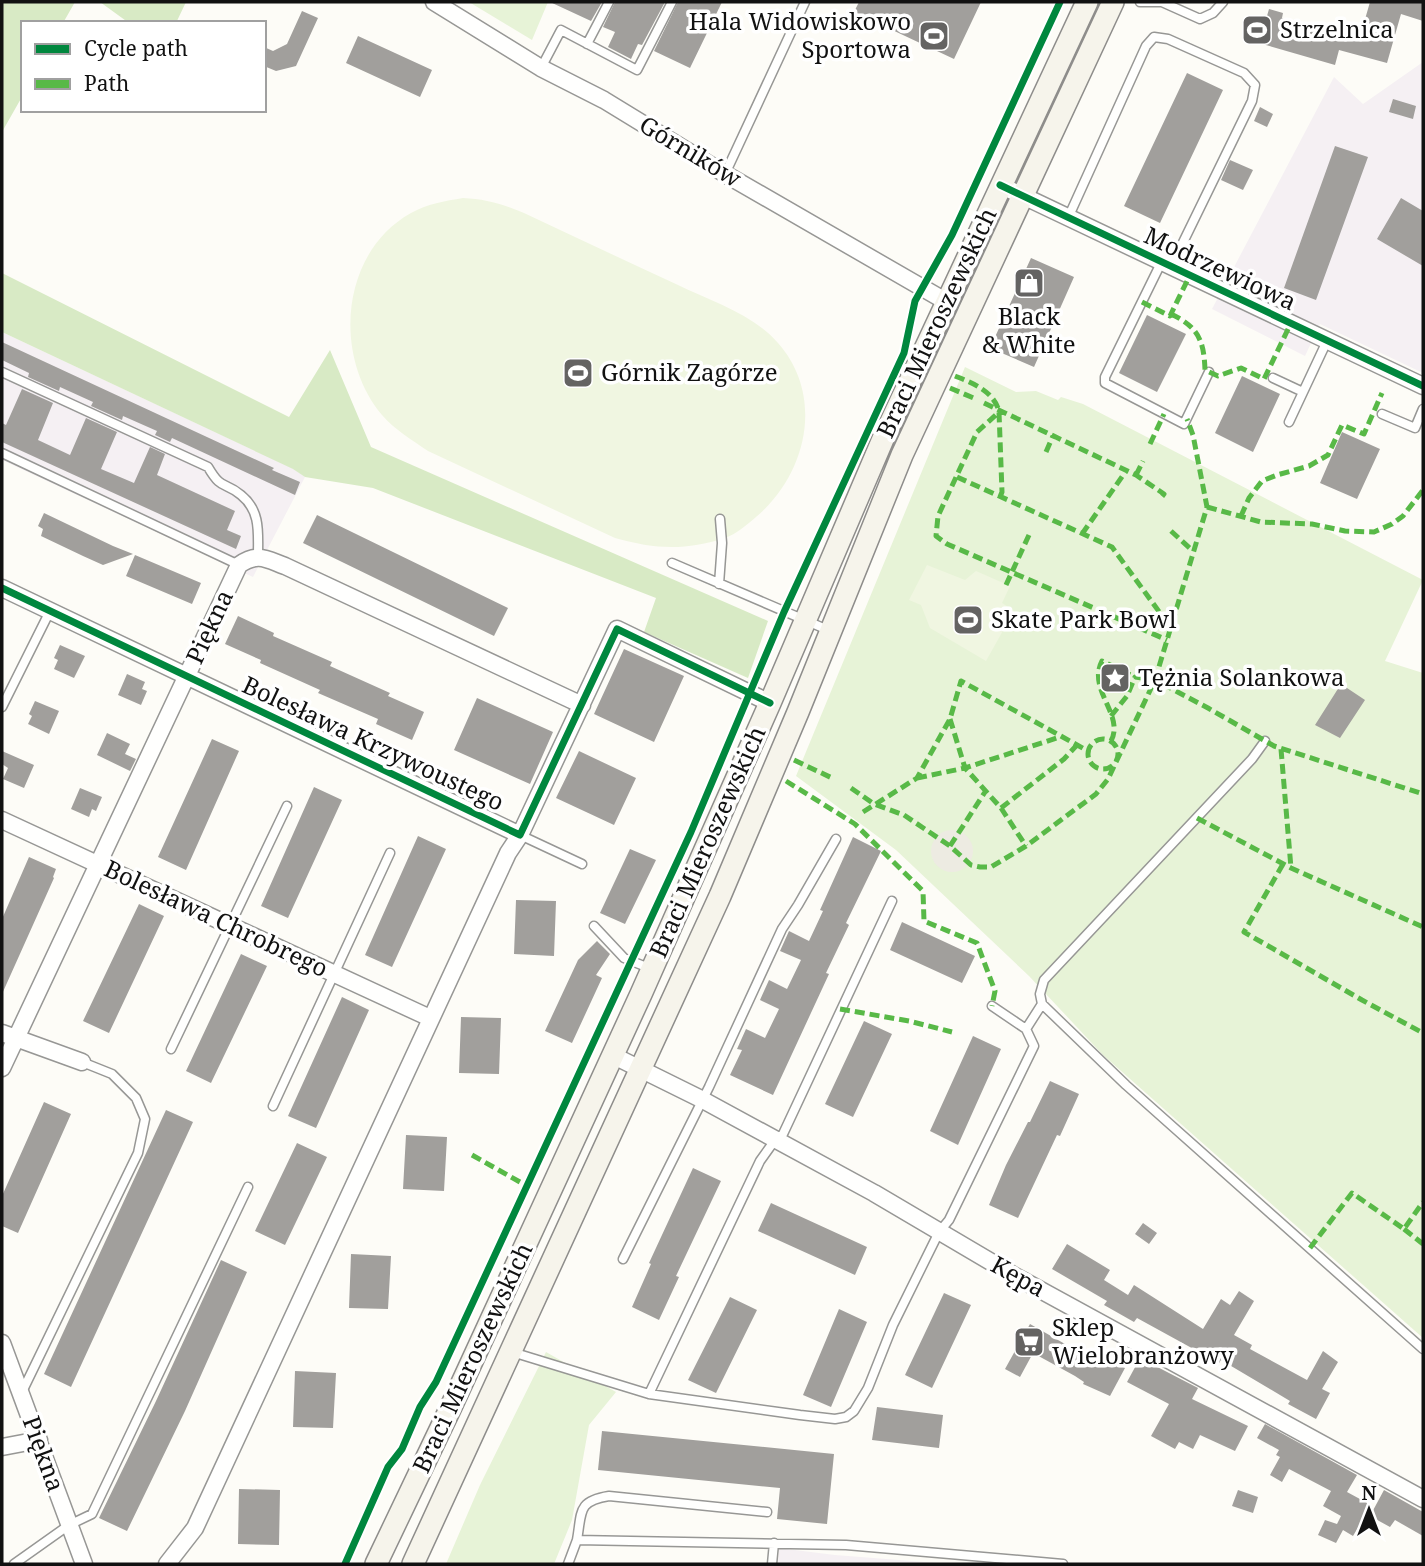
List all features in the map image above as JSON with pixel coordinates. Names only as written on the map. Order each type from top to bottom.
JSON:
[{"type":"main road","name":"Braci Mieroszewskich","points":[[376,1564],[652,970],[883,439],[1087,2]]},
{"type":"main road","name":"Braci Mieroszewskich","points":[[413,1564],[720,897],[902,455],[1113,2]]},
{"type":"street","name":"Górników","points":[[434,2],[541,68],[604,100],[725,174],[947,302]]},
{"type":"street","name":"Modrzewiowa","points":[[1000,186],[1423,386]]},
{"type":"street","name":"Piękna","points":[[2,1068],[9,1036],[97,863],[239,565],[258,556]]},
{"type":"street","points":[[258,556],[285,566],[582,705]]},
{"type":"street","name":"Bolesława Krzywoustego","points":[[2,589],[520,835],[617,629],[770,703]]},
{"type":"street","name":"Bolesława Chrobrego","points":[[2,820],[430,1018]]},
{"type":"street","points":[[167,1564],[195,1528],[430,1018],[508,853],[520,835]]},
{"type":"street","points":[[9,1036],[82,1062]]},
{"type":"street","name":"Kępa","points":[[612,1055],[701,1099],[874,1193],[939,1232],[1423,1499]]},
{"type":"street","name":"Piękna","points":[[2,1343],[5,1359],[39,1440],[84,1564]]},
{"type":"street","points":[[2,1447],[39,1440]]},
{"type":"lane","points":[[587,44],[609,2]]},
{"type":"lane","points":[[541,68],[561,30],[637,70],[672,2]]},
{"type":"lane","points":[[725,174],[805,2]]},
{"type":"lane","points":[[1140,2],[1162,2],[1200,19],[1213,13],[1223,2]]},
{"type":"lane","points":[[1068,218],[1146,46],[1154,37],[1168,39],[1244,73],[1255,85],[1252,101],[1105,377],[1105,383],[1184,424],[1209,372]]},
{"type":"lane","points":[[1289,422],[1327,341]]},
{"type":"lane","points":[[2,372],[208,467],[217,483],[242,495],[259,519],[258,556]]},
{"type":"lane","points":[[1273,379],[1303,392]]},
{"type":"lane","points":[[1382,414],[1415,428],[1423,409]]},
{"type":"lane","points":[[2,453],[239,565]]},
{"type":"lane","points":[[719,584],[722,543],[720,519]]},
{"type":"lane","points":[[672,564],[831,631]]},
{"type":"lane","points":[[2,707],[50,611]]},
{"type":"lane","points":[[1265,741],[1252,759],[1044,980],[1040,993],[1042,1004],[1126,1085],[1423,1349]]},
{"type":"lane","points":[[172,1049],[287,806]]},
{"type":"lane","points":[[520,835],[582,864]]},
{"type":"lane","points":[[623,1259],[782,929],[836,839]]},
{"type":"lane","points":[[273,1106],[390,853]]},
{"type":"lane","points":[[649,1394],[760,1161],[775,1140],[783,1134],[892,901]]},
{"type":"lane","points":[[594,926],[624,958],[652,970]]},
{"type":"lane","points":[[1026,1030],[1042,1004]]},
{"type":"lane","points":[[512,1352],[649,1394],[835,1419],[846,1417],[854,1411],[868,1388],[893,1325],[939,1232],[950,1220],[1034,1046],[1026,1030],[992,1006]]},
{"type":"lane","points":[[21,1395],[138,1153],[145,1119],[136,1098],[111,1074],[82,1062]]},
{"type":"lane","points":[[14,1564],[69,1525],[92,1514],[248,1187]]},
{"type":"lane","points":[[568,1564],[578,1540],[582,1512],[591,1499],[610,1496],[767,1512]]},
{"type":"lane","points":[[578,1540],[846,1545],[1063,1564]]},
{"type":"lane","points":[[772,1564],[774,1543]]},
{"type":"shaded area","points":[[1423,62],[1423,373],[1320,324],[1305,356],[1212,309],[1334,77],[1363,104]]},
{"type":"shaded area","points":[[2,332],[294,469],[305,477],[253,577],[2,460]]},
{"type":"shaded area","points":[[952,830],[967,836],[973,851],[967,866],[952,872],[937,866],[931,851],[937,836]]},
{"type":"shaded area","points":[[779,1548],[835,1555],[950,1564],[778,1564]]},
{"type":"green space","points":[[2,2],[75,2],[64,21],[21,21],[21,99],[2,132]]},
{"type":"green space","points":[[100,2],[186,2],[177,21],[126,21]]},
{"type":"green space","points":[[469,2],[548,2],[532,40]]},
{"type":"green space","name":"Górnik Zagórze","points":[[463,198],[494,202],[524,213],[731,309],[756,324],[778,343],[793,364],[802,386],[804,434],[788,479],[774,499],[756,517],[729,536],[683,547],[656,546],[615,538],[428,451],[382,415],[366,391],[356,364],[351,335],[352,306],[358,278],[370,253],[388,230],[417,210]]},
{"type":"green space","points":[[2,273],[289,417],[330,350],[371,447],[768,621],[748,678],[644,632],[656,598],[373,488],[305,477],[2,332]]},
{"type":"green space","points":[[965,367],[1016,392],[1036,391],[1058,400],[1061,397],[1083,404],[1423,580],[1385,661],[1423,673],[1423,1338],[1103,1055],[1029,976],[896,850],[796,776]]},
{"type":"green space","name":"Skate Park Bowl","points":[[927,565],[965,580],[976,571],[1010,586],[1002,603],[1014,611],[986,661],[930,628],[921,605],[909,600]]},
{"type":"green space","points":[[546,1352],[616,1392],[589,1425],[572,1520],[554,1564],[446,1564],[480,1485]]},
{"type":"building","points":[[550,2],[602,2],[591,21]]},
{"type":"building","points":[[615,2],[665,2],[642,45],[638,44],[631,59],[608,47],[615,32],[603,27]]},
{"type":"building","points":[[678,2],[722,2],[690,68],[654,51]]},
{"type":"building","name":"Hala Widowiskowo Sportowa","points":[[859,2],[981,2],[954,59],[854,12]]},
{"type":"building","points":[[1370,2],[1423,2],[1423,21],[1401,14],[1387,63],[1339,50],[1335,65],[1245,39],[1251,19],[1265,23],[1269,9],[1283,13],[1282,18],[1359,40]]},
{"type":"building","points":[[302,11],[318,18],[296,66],[276,71],[266,67],[266,48],[273,51],[287,44]]},
{"type":"building","points":[[358,36],[432,70],[420,97],[346,63]]},
{"type":"building","points":[[1187,73],[1223,90],[1160,223],[1124,206]]},
{"type":"building","points":[[1393,99],[1416,106],[1413,119],[1389,112]]},
{"type":"building","points":[[1260,107],[1273,114],[1267,127],[1254,121]]},
{"type":"building","points":[[1335,146],[1368,157],[1316,300],[1284,288]]},
{"type":"building","points":[[1230,160],[1253,170],[1243,190],[1221,180]]},
{"type":"building","points":[[1401,198],[1423,211],[1423,266],[1377,239]]},
{"type":"building","points":[[1031,258],[1074,277],[1034,367],[990,348]]},
{"type":"building","points":[[1147,315],[1186,334],[1157,392],[1119,373]]},
{"type":"building","points":[[2,342],[274,468],[272,470],[300,482],[295,495],[172,438],[170,442],[155,435],[157,431],[123,416],[122,420],[91,406],[93,402],[60,387],[59,391],[28,377],[29,373],[2,360]]},
{"type":"building","points":[[1242,376],[1280,394],[1253,452],[1215,433]]},
{"type":"building","points":[[22,389],[53,403],[38,440],[70,455],[86,418],[117,432],[101,469],[134,483],[150,447],[165,454],[157,475],[235,511],[227,530],[241,536],[236,549],[2,442],[2,423],[6,425]]},
{"type":"building","points":[[1342,432],[1380,449],[1357,499],[1320,483]]},
{"type":"building","points":[[44,513],[133,554],[103,565],[83,556],[41,536],[43,529],[38,526]]},
{"type":"building","points":[[317,515],[508,608],[494,636],[303,543]]},
{"type":"building","points":[[135,555],[201,583],[192,604],[126,576]]},
{"type":"building","points":[[238,616],[274,633],[273,636],[332,662],[330,666],[390,693],[388,696],[424,712],[412,740],[376,724],[378,719],[318,693],[320,690],[225,644]]},
{"type":"building","points":[[60,645],[85,656],[74,678],[54,669],[58,660],[54,658]]},
{"type":"building","points":[[624,649],[684,676],[654,742],[594,714]]},
{"type":"building","points":[[127,674],[145,682],[142,689],[147,691],[141,705],[118,695]]},
{"type":"building","points":[[1341,684],[1365,700],[1340,738],[1315,725]]},
{"type":"building","points":[[477,698],[553,732],[530,784],[454,750]]},
{"type":"building","points":[[35,701],[59,711],[49,734],[28,724]]},
{"type":"building","points":[[107,733],[130,744],[125,754],[136,759],[130,771],[97,755]]},
{"type":"building","points":[[212,739],[239,751],[186,870],[158,857]]},
{"type":"building","points":[[2,751],[34,765],[24,788],[3,779],[8,768],[2,764]]},
{"type":"building","points":[[579,751],[636,778],[614,825],[556,798]]},
{"type":"building","points":[[314,787],[342,800],[288,918],[261,906]]},
{"type":"building","points":[[80,788],[102,797],[96,811],[92,809],[89,817],[71,809]]},
{"type":"building","points":[[418,836],[446,849],[392,967],[365,955]]},
{"type":"building","points":[[853,837],[881,851],[846,923],[849,925],[826,973],[829,974],[773,1095],[730,1075],[742,1050],[737,1049],[746,1029],[765,1038],[779,1009],[760,1000],[769,980],[787,989],[801,960],[780,951],[789,931],[809,941]]},
{"type":"building","points":[[630,849],[656,860],[625,924],[600,913]]},
{"type":"building","points":[[29,857],[56,869],[2,994],[2,919]]},
{"type":"building","points":[[516,900],[556,901],[554,956],[514,954]]},
{"type":"building","points":[[139,904],[164,916],[109,1033],[83,1021]]},
{"type":"building","points":[[902,922],[975,956],[962,983],[890,950]]},
{"type":"building","points":[[597,941],[610,954],[596,975],[602,978],[572,1043],[545,1031],[578,960]]},
{"type":"building","points":[[241,954],[267,966],[211,1083],[186,1071]]},
{"type":"building","points":[[342,997],[369,1010],[316,1128],[288,1116]]},
{"type":"building","points":[[461,1017],[501,1018],[499,1074],[459,1073]]},
{"type":"building","points":[[864,1021],[892,1034],[853,1117],[825,1104]]},
{"type":"building","points":[[973,1036],[1001,1049],[958,1145],[930,1131]]},
{"type":"building","points":[[1050,1081],[1079,1094],[1018,1218],[989,1205],[1006,1165]]},
{"type":"building","points":[[44,1102],[71,1114],[18,1233],[2,1226],[2,1196]]},
{"type":"building","points":[[166,1110],[193,1122],[71,1387],[44,1374]]},
{"type":"building","points":[[406,1135],[447,1137],[444,1191],[403,1189]]},
{"type":"building","points":[[297,1143],[327,1157],[285,1245],[255,1231]]},
{"type":"building","points":[[693,1168],[721,1181],[676,1276],[679,1277],[659,1320],[632,1307],[651,1264],[649,1263]]},
{"type":"building","points":[[771,1203],[867,1247],[855,1275],[758,1231]]},
{"type":"building","points":[[1143,1223],[1157,1233],[1149,1244],[1135,1234]]},
{"type":"building","points":[[1067,1244],[1110,1270],[1104,1280],[1128,1295],[1134,1285],[1203,1329],[1221,1299],[1230,1305],[1239,1291],[1254,1301],[1234,1335],[1252,1345],[1250,1349],[1307,1380],[1323,1351],[1338,1362],[1322,1389],[1330,1393],[1316,1419],[1221,1360],[1219,1363],[1137,1318],[1134,1322],[1104,1305],[1107,1301],[1052,1269]]},
{"type":"building","points":[[351,1254],[391,1256],[388,1309],[349,1308]]},
{"type":"building","points":[[221,1260],[247,1272],[185,1411],[127,1531],[99,1518]]},
{"type":"building","points":[[944,1293],[971,1305],[932,1388],[905,1375]]},
{"type":"building","points":[[730,1297],[757,1310],[716,1393],[688,1380]]},
{"type":"building","points":[[839,1309],[867,1322],[831,1407],[803,1395]]},
{"type":"building","points":[[1030,1324],[1086,1356],[1087,1354],[1097,1359],[1099,1355],[1125,1368],[1110,1396],[1083,1384],[1084,1382],[1075,1376],[1033,1353],[1020,1377],[1005,1369]]},
{"type":"building","points":[[1140,1358],[1198,1388],[1192,1399],[1248,1426],[1235,1451],[1200,1435],[1193,1449],[1179,1442],[1175,1449],[1151,1436],[1169,1404],[1127,1382]]},
{"type":"building","points":[[295,1371],[336,1373],[333,1428],[293,1427]]},
{"type":"building","points":[[877,1407],[943,1415],[939,1448],[872,1440]]},
{"type":"building","points":[[1265,1424],[1357,1475],[1347,1492],[1371,1505],[1353,1536],[1343,1530],[1336,1543],[1318,1535],[1325,1520],[1337,1524],[1341,1516],[1323,1506],[1331,1491],[1289,1469],[1282,1482],[1270,1475],[1280,1457],[1276,1455],[1279,1450],[1257,1438]]},
{"type":"building","points":[[602,1431],[834,1454],[827,1524],[777,1519],[780,1488],[598,1470]]},
{"type":"building","points":[[239,1489],[280,1490],[279,1545],[238,1544]]},
{"type":"building","points":[[1238,1490],[1258,1497],[1253,1513],[1232,1506]]},
{"type":"building","points":[[1384,1490],[1423,1512],[1423,1536],[1395,1520],[1390,1527],[1370,1516]]},
{"type":"marked path","points":[[1142,302],[1170,316],[1190,275]]},
{"type":"marked path","points":[[1171,314],[1188,324],[1198,336],[1205,370],[1218,376],[1241,368],[1264,379],[1291,323]]},
{"type":"marked path","points":[[955,376],[986,392],[998,408]]},
{"type":"marked path","points":[[950,388],[976,399]]},
{"type":"marked path","points":[[1241,516],[1249,498],[1262,481],[1309,466],[1328,455],[1342,425],[1364,434],[1382,393]]},
{"type":"marked path","points":[[984,403],[1136,475],[1164,494],[1160,499]]},
{"type":"marked path","points":[[1000,497],[999,412],[977,432],[938,516],[936,536],[947,544],[1167,640]]},
{"type":"marked path","points":[[1150,444],[1164,414]]},
{"type":"marked path","points":[[851,788],[874,804],[904,815],[950,846],[971,865],[980,867],[991,867],[1026,846],[1096,794],[1108,779],[1155,680],[1207,507],[1193,435],[1187,419]]},
{"type":"marked path","points":[[1046,452],[1053,436]]},
{"type":"marked path","points":[[1136,475],[1143,461]]},
{"type":"marked path","points":[[1082,534],[1126,471]]},
{"type":"marked path","points":[[957,477],[1112,547],[1171,628]]},
{"type":"marked path","points":[[1207,507],[1261,522],[1312,524],[1345,531],[1374,532],[1403,516],[1423,490]]},
{"type":"marked path","points":[[1171,531],[1193,551]]},
{"type":"marked path","points":[[1006,585],[1029,535]]},
{"type":"marked path","points":[[1111,741],[1113,722],[1099,682],[1102,661],[1135,677]]},
{"type":"marked path","points":[[1111,716],[1127,696],[1135,677],[1155,680],[1274,746],[1423,794]]},
{"type":"marked path","points":[[863,812],[917,778],[950,719],[961,681],[1088,751]]},
{"type":"marked path","points":[[950,719],[965,768],[1001,808],[1026,846]]},
{"type":"marked path","points":[[917,778],[965,768],[1060,737]]},
{"type":"marked path","points":[[1103,739],[1109,740],[1117,748],[1118,754],[1117,760],[1109,768],[1103,769],[1097,768],[1089,760],[1088,754],[1089,748],[1097,740],[1103,739]]},
{"type":"marked path","points":[[1001,808],[1064,759],[1076,746]]},
{"type":"marked path","points":[[1281,749],[1291,868]]},
{"type":"marked path","points":[[794,760],[832,778]]},
{"type":"marked path","points":[[786,781],[855,824],[923,891],[924,921],[977,943],[995,991],[992,1006]]},
{"type":"marked path","points":[[950,846],[985,792]]},
{"type":"marked path","points":[[1197,818],[1291,868],[1423,927]]},
{"type":"marked path","points":[[1283,864],[1244,932],[1423,1033]]},
{"type":"marked path","points":[[840,1009],[909,1021],[952,1032]]},
{"type":"marked path","points":[[472,1155],[527,1186]]},
{"type":"marked path","points":[[1310,1248],[1352,1193],[1404,1229],[1423,1202]]},
{"type":"marked path","points":[[1404,1229],[1423,1244]]},
{"type":"cycle path","points":[[345,1564],[388,1467],[402,1449],[420,1407],[436,1382],[691,832],[784,612],[904,353],[915,301],[952,235],[1060,2]]},
{"type":"cycle path","points":[[1000,185],[1423,386]]},
{"type":"cycle path","points":[[2,588],[520,835],[617,629],[770,703]]},
{"type":"place","name":"Strzelnica","points":[[1257,30]]},
{"type":"place","name":"Hala Widowiskowo Sportowa","points":[[934,36]]},
{"type":"place","name":"Black & White","points":[[1029,283]]},
{"type":"place","name":"Górnik Zagórze","points":[[578,373]]},
{"type":"place","name":"Skate Park Bowl","points":[[968,620]]},
{"type":"place","name":"Tężnia Solankowa","points":[[1115,678]]},
{"type":"place","name":"Sklep Wielobranżowy","points":[[1029,1342]]}]
